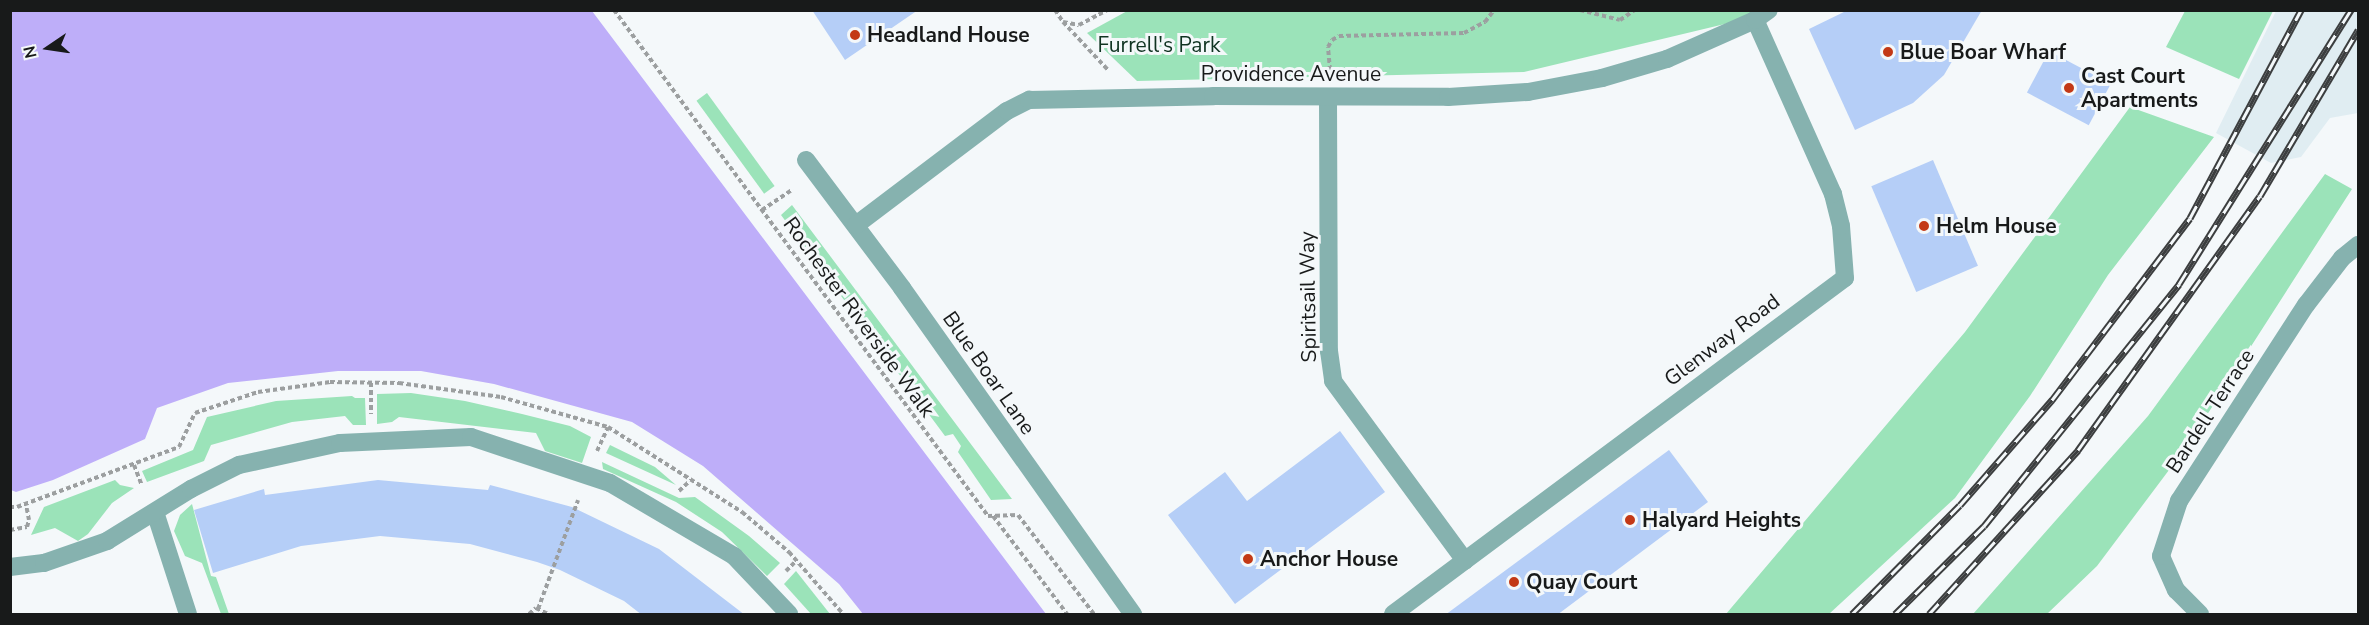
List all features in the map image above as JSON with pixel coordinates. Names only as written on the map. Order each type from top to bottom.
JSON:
[{"type":"street","name":"Providence Avenue","points":[[856,225],[1006,111],[1022,102],[1050,98],[1491,95],[1564,87],[1667,59],[1762,15]]},
{"type":"street","name":"Glenway Road","points":[[1393,615],[1845,278],[1841,226],[1833,194],[1762,15]]},
{"type":"street","name":"Spiritsail Way","points":[[1330,97],[1329,351],[1334,381],[1465,561]]},
{"type":"street","name":"Blue Boar Lane","points":[[806,160],[856,225],[1133,615]]},
{"type":"street","name":"Bardell Terrace","points":[[2200,615],[2176,590],[2161,556],[2179,501],[2306,304],[2342,258],[2358,245]]},
{"type":"street","points":[[10,567],[44,563],[107,541],[191,489],[239,465],[340,443],[471,437],[610,483],[734,556],[789,615]]},
{"type":"street","points":[[155,512],[188,615]]},
{"type":"path","name":"Rochester Riverside Walk","points":[[614,10],[988,516],[993,516],[1067,615]]},
{"type":"path","points":[[1055,10],[1063,22],[1133,97]]},
{"type":"path","points":[[1063,22],[1079,25],[1107,10]]},
{"type":"path","points":[[1330,97],[1328,48],[1336,37],[1464,33],[1485,22],[1494,10]]},
{"type":"path","points":[[1580,10],[1620,20],[1635,10]]},
{"type":"path","points":[[762,210],[785,192]]},
{"type":"path","points":[[370,383],[371,414]]},
{"type":"path","points":[[600,444],[608,427]]},
{"type":"path","points":[[529,615],[538,609],[587,476]]},
{"type":"path","points":[[10,530],[27,527],[29,520],[26,504]]},
{"type":"path","points":[[993,516],[1018,515],[1094,615]]},
{"type":"path","points":[[785,571],[796,561]]},
{"type":"path","points":[[538,609],[548,615]]},
{"type":"shaded area","points":[[11,10],[592,11],[1046,614],[863,614],[839,584],[703,466],[632,422],[494,384],[421,371],[338,371],[228,383],[157,408],[145,439],[53,480],[16,492],[11,490]]},
{"type":"shaded area","points":[[2276,11],[2358,11],[2358,113],[2330,118],[2301,157],[2271,163],[2216,133]]},
{"type":"green space","name":"Furrell's Park","points":[[1129,10],[1753,11],[1750,18],[1524,72],[1137,81],[1087,33]]},
{"type":"green space","points":[[2185,11],[2273,11],[2239,79],[2166,47]]},
{"type":"green space","points":[[707,93],[775,186],[764,194],[696,101]]},
{"type":"green space","points":[[2130,107],[2214,137],[2108,275],[2030,396],[1955,498],[1829,614],[1726,614],[1965,332]]},
{"type":"green space","points":[[2325,174],[2352,189],[2187,446],[2097,566],[2047,614],[1973,614],[2148,416]]},
{"type":"green space","points":[[792,205],[1012,499],[991,500],[958,452],[961,446],[953,434],[945,436],[781,215]]},
{"type":"green space","points":[[411,393],[465,401],[522,414],[570,426],[591,437],[582,463],[545,451],[536,433],[399,417],[392,422],[377,424],[377,394]]},
{"type":"green space","points":[[352,396],[365,398],[366,425],[353,425],[345,416],[292,422],[211,445],[204,461],[147,482],[142,471],[193,450],[207,417],[276,401]]},
{"type":"green space","points":[[610,445],[655,467],[676,485],[606,453]]},
{"type":"green space","points":[[602,462],[679,498],[695,497],[749,536],[780,563],[767,576],[722,532],[676,502],[603,469]]},
{"type":"green space","points":[[115,480],[120,485],[134,488],[112,503],[88,534],[78,541],[55,528],[31,535],[44,507]]},
{"type":"green space","points":[[192,504],[211,576],[216,577],[229,614],[221,614],[202,563],[185,556],[174,531],[180,515]]},
{"type":"green space","points":[[796,571],[830,614],[811,614],[784,584]]},
{"type":"building","name":"Headland House","points":[[812,10],[918,10],[845,60]]},
{"type":"building","name":"Blue Boar Wharf","points":[[1848,10],[1982,10],[1944,75],[1913,103],[1855,130],[1809,29]]},
{"type":"building","name":"Cast Court Apartments","points":[[2049,51],[2111,84],[2089,125],[2027,92]]},
{"type":"building","name":"Helm House","points":[[1933,160],[1978,266],[1916,292],[1871,186]]},
{"type":"building","name":"Anchor House","points":[[1340,431],[1385,492],[1235,604],[1168,515],[1225,472],[1247,501]]},
{"type":"building","name":"Halyard Heights","points":[[1669,450],[1708,502],[1557,615],[1445,615]]},
{"type":"building","points":[[378,480],[488,490],[490,485],[572,507],[659,549],[745,615],[642,615],[624,601],[560,570],[537,562],[470,544],[380,536],[301,546],[213,573],[194,510],[264,489],[265,495]]},
{"type":"railway","points":[[1852,614],[1960,505],[2052,400],[2190,218],[2301,10]]},
{"type":"railway","points":[[1895,614],[1984,526],[2179,284],[2351,10]]},
{"type":"railway","points":[[1929,614],[2078,450],[2260,196],[2358,30]]},
{"type":"place","name":"Headland House","points":[[855,35]]},
{"type":"place","name":"Blue Boar Wharf","points":[[1888,52]]},
{"type":"place","name":"Cast Court Apartments","points":[[2069,88]]},
{"type":"place","name":"Helm House","points":[[1924,226]]},
{"type":"place","name":"Halyard Heights","points":[[1630,520]]},
{"type":"place","name":"Anchor House","points":[[1248,559]]},
{"type":"place","name":"Quay Court","points":[[1514,582]]}]
